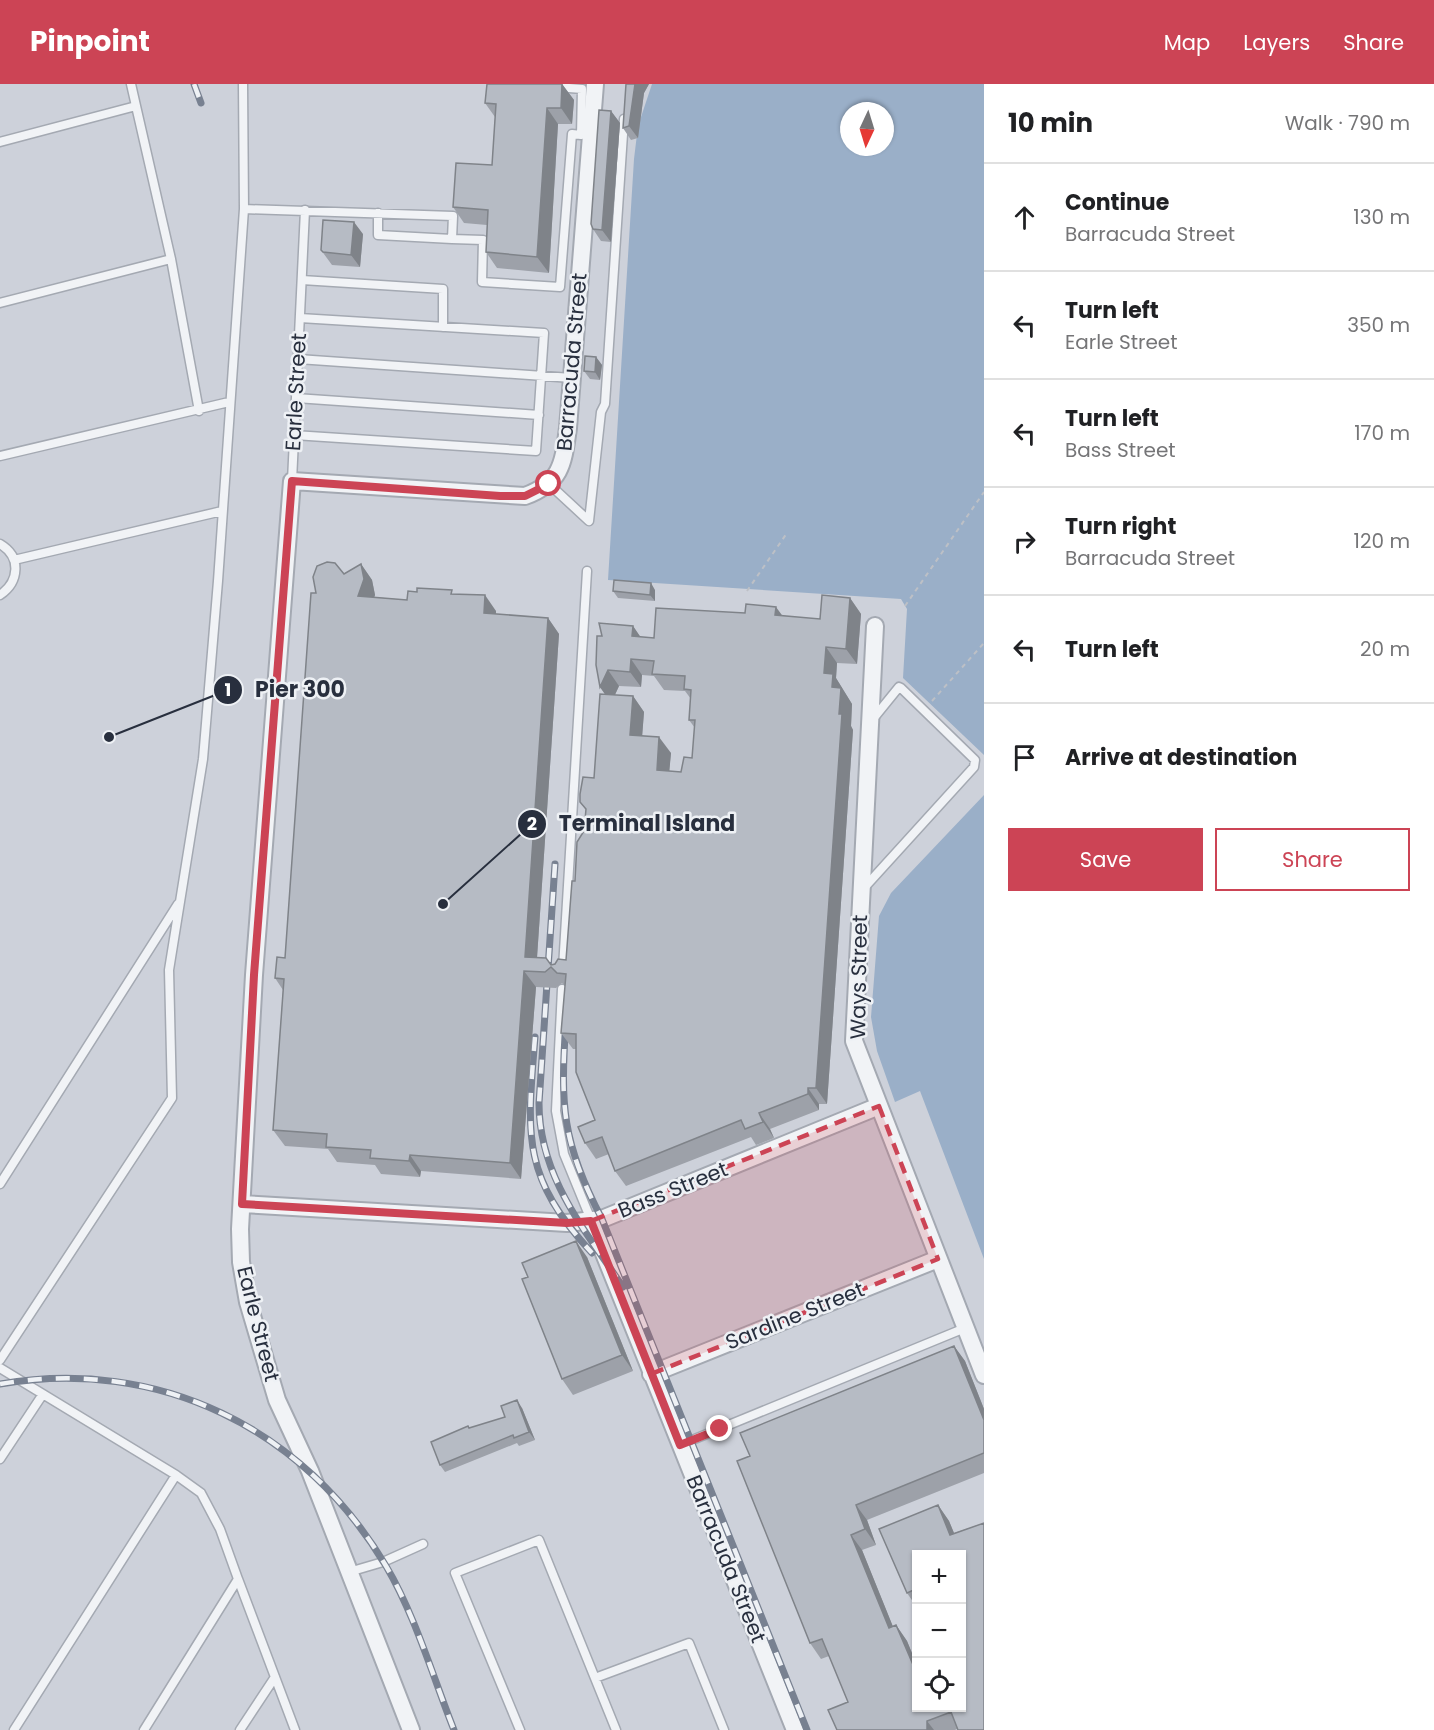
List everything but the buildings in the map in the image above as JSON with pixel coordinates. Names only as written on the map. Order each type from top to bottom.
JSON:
[{"type":"street","name":"Barracuda Street","points":[[549,484],[564,461],[595,84]]},
{"type":"street","points":[[292,481],[508,496],[525,496],[549,484]]},
{"type":"street","name":"Earle Street","points":[[292,481],[254,975],[241,1262],[248,1302],[277,1400],[310,1471],[411,1730]]},
{"type":"street","name":"Ways Street","points":[[875,626],[854,1041],[984,1376]]},
{"type":"street","name":"Bass Street","points":[[242,1204],[567,1223],[591,1221],[626,1210],[879,1106]]},
{"type":"street","name":"Barracuda Street","points":[[591,1221],[795,1730]]},
{"type":"street","name":"Sardine Street","points":[[651,1374],[938,1259]]},
{"type":"lane","points":[[131,84],[171,259],[199,411]]},
{"type":"lane","points":[[0,1360],[172,1098],[169,970],[203,759],[244,209],[243,84]]},
{"type":"lane","points":[[378,213],[378,235],[483,240],[482,282],[560,287],[572,134],[581,135],[582,89],[550,87]]},
{"type":"lane","points":[[0,142],[136,106]]},
{"type":"lane","points":[[549,484],[589,521],[601,412],[605,404],[625,106]]},
{"type":"lane","points":[[244,209],[453,216],[452,239]]},
{"type":"lane","name":"Earle Street","points":[[292,481],[305,210]]},
{"type":"lane","points":[[0,303],[171,259]]},
{"type":"lane","points":[[302,280],[444,289],[442,327]]},
{"type":"lane","points":[[294,435],[537,451],[544,333],[300,318]]},
{"type":"lane","points":[[298,359],[572,378]]},
{"type":"lane","points":[[296,398],[539,415]]},
{"type":"lane","points":[[0,456],[199,411],[229,402]]},
{"type":"lane","points":[[15,560],[222,511]]},
{"type":"lane","points":[[0,544],[15,560],[15,577],[12,585],[0,595]]},
{"type":"lane","points":[[563,975],[587,571]]},
{"type":"lane","points":[[861,891],[974,767],[975,760],[899,687],[870,723]]},
{"type":"lane","points":[[0,1184],[180,901]]},
{"type":"lane","points":[[562,989],[556,1111],[564,1154],[591,1221]]},
{"type":"lane","points":[[680,1445],[965,1328]]},
{"type":"lane","points":[[0,1368],[176,1475],[201,1493],[220,1529],[295,1730]]},
{"type":"lane","points":[[0,1459],[43,1394]]},
{"type":"lane","points":[[14,1730],[176,1475]]},
{"type":"lane","points":[[520,1730],[455,1573],[539,1540],[616,1730]]},
{"type":"lane","points":[[350,1572],[383,1562],[423,1544]]},
{"type":"lane","points":[[144,1730],[238,1579]]},
{"type":"lane","points":[[595,1678],[689,1643],[724,1730]]},
{"type":"lane","points":[[240,1730],[275,1677]]},
{"type":"path","points":[[905,606],[984,492]]},
{"type":"path","points":[[747,591],[787,533]]},
{"type":"path","points":[[930,704],[984,643]]},
{"type":"highlighted area","points":[[879,1106],[938,1259],[651,1374],[591,1221]]},
{"type":"shaded area","points":[[0,84],[984,84],[984,1730],[0,1730]]},
{"type":"water","points":[[652,84],[984,84],[984,755],[903,678],[907,609],[901,599],[608,580],[634,159],[638,126]]},
{"type":"water","points":[[984,795],[984,1259],[920,1091],[895,1102],[877,1051],[871,1017],[879,916],[891,893]]},
{"type":"railway","points":[[194,84],[201,103]]},
{"type":"railway","points":[[555,864],[539,1103],[541,1129],[555,1178],[566,1201],[623,1287]]},
{"type":"railway","points":[[566,1021],[563,1077],[564,1101],[571,1145],[807,1730]]},
{"type":"railway","points":[[535,1037],[531,1101],[534,1153],[541,1177],[552,1201],[592,1253]]},
{"type":"railway","points":[[0,1384],[59,1378],[116,1382],[170,1393],[222,1413],[270,1441],[313,1476],[352,1517],[386,1566],[415,1625],[454,1730]]},
{"type":"place","name":"Pier 300","points":[[109,737]]},
{"type":"place","name":"Terminal Island","points":[[443,904]]},
{"type":"route","points":[[549,484],[525,496],[500,496],[292,481],[254,975],[242,1204],[567,1223],[591,1221],[680,1445],[720,1429]]}]
